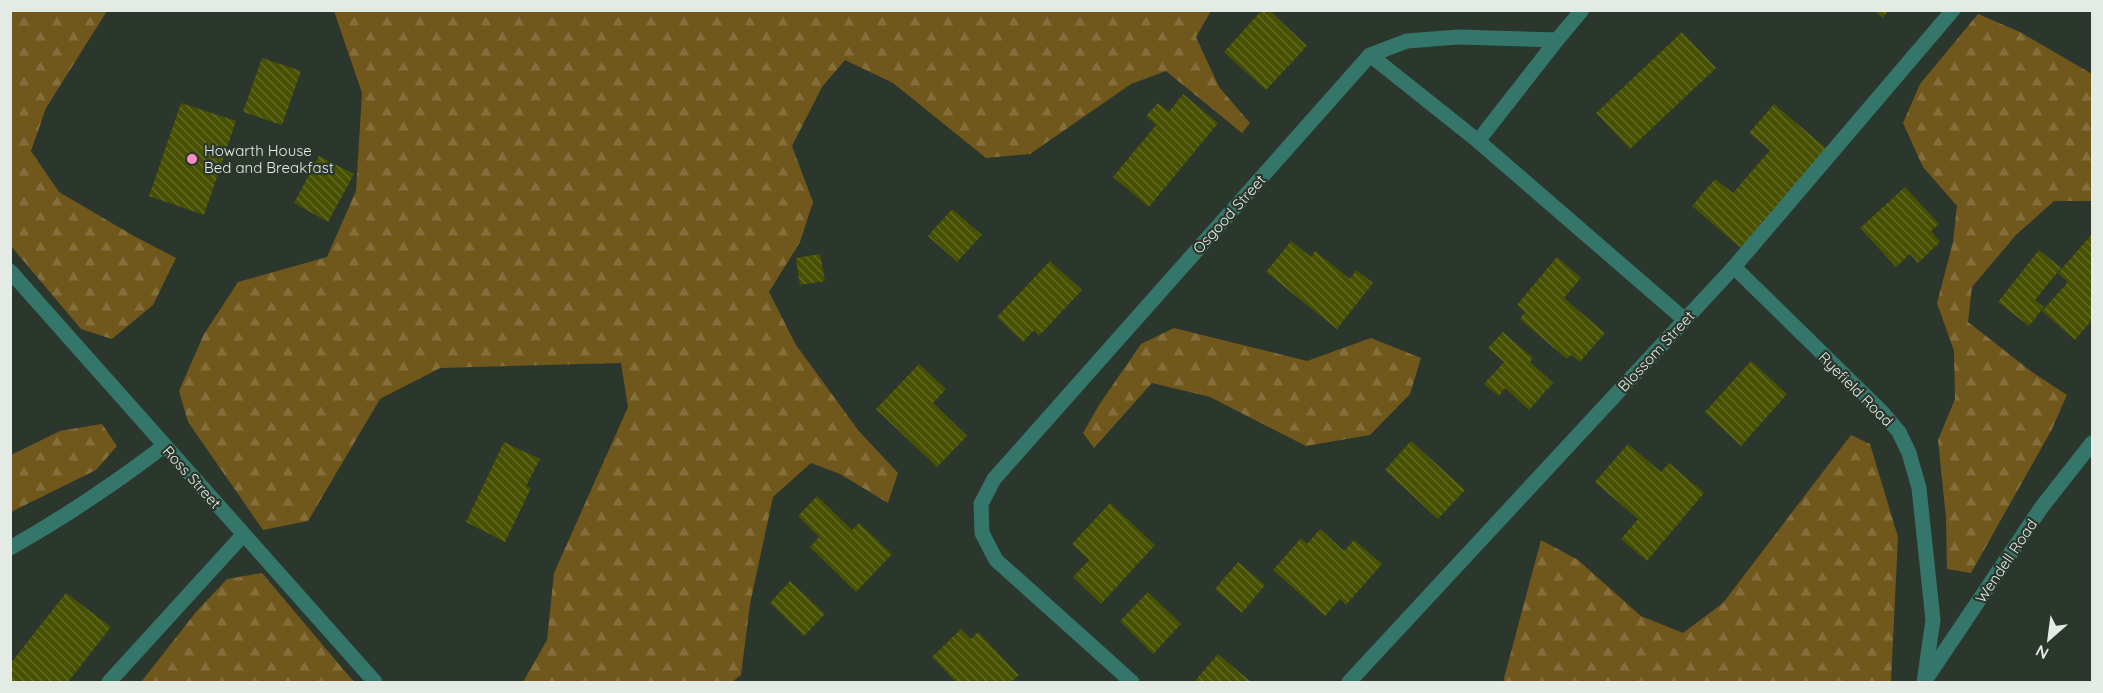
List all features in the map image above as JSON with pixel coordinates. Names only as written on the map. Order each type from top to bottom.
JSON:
[{"type":"street","points":[[1478,141],[1582,10]]},
{"type":"street","name":"Blossom Street","points":[[1349,682],[1734,267],[1953,10]]},
{"type":"street","points":[[1370,55],[1407,41],[1448,37],[1557,40]]},
{"type":"street","points":[[1370,55],[1478,141],[1685,320]]},
{"type":"street","name":"Osgood Street","points":[[1132,682],[996,560],[981,534],[981,504],[994,479],[1370,55]]},
{"type":"street","name":"Ryefield Road","points":[[1734,267],[1882,412],[1899,432],[1909,453],[1919,488],[1933,620],[1924,682]]},
{"type":"street","name":"Ross Street","points":[[10,271],[375,682]]},
{"type":"street","name":"Wendell Road","points":[[1924,682],[2041,508],[2092,443]]},
{"type":"street","points":[[10,548],[107,489],[164,446]]},
{"type":"street","points":[[109,682],[243,535]]},
{"type":"green space","points":[[10,11],[107,11],[46,108],[31,151],[59,192],[176,258],[153,305],[112,339],[81,329],[11,246]]},
{"type":"green space","points":[[334,11],[1211,11],[1196,37],[1219,87],[1250,123],[1242,133],[1166,71],[1131,84],[1030,154],[986,158],[893,83],[845,60],[822,87],[792,146],[813,202],[800,242],[769,292],[796,345],[858,430],[898,473],[888,503],[840,474],[811,463],[773,497],[750,604],[741,675],[732,682],[523,682],[547,640],[554,573],[628,407],[621,363],[440,368],[380,399],[308,521],[263,530],[188,422],[179,391],[204,334],[238,282],[327,257],[356,191],[362,93]]},
{"type":"green space","points":[[1978,14],[2020,32],[2092,74],[2092,201],[2054,201],[2016,235],[1972,287],[1968,322],[2032,372],[2067,395],[2051,431],[1971,573],[1947,569],[1946,518],[1938,440],[1955,399],[1954,351],[1937,303],[1953,242],[1957,206],[1923,167],[1903,123],[1920,84]]},
{"type":"green space","points":[[1174,328],[1307,361],[1371,338],[1421,358],[1410,394],[1370,435],[1306,446],[1210,397],[1152,383],[1094,448],[1083,433],[1099,405],[1141,344]]},
{"type":"green space","points":[[102,424],[117,446],[96,470],[11,512],[11,455],[60,431]]},
{"type":"green space","points":[[1851,435],[1870,444],[1898,537],[1891,682],[1503,682],[1541,540],[1578,560],[1641,616],[1683,633],[1723,603]]},
{"type":"green space","points":[[262,573],[354,682],[141,682],[196,612],[227,579]]},
{"type":"building","points":[[1262,10],[1269,10],[1307,46],[1266,90],[1224,52]]},
{"type":"building","points":[[1874,10],[1889,10],[1883,18]]},
{"type":"building","points":[[1682,32],[1716,68],[1630,149],[1596,113]]},
{"type":"building","points":[[262,58],[301,71],[282,125],[243,112]]},
{"type":"building","points":[[1183,94],[1218,123],[1149,207],[1113,177],[1156,125],[1146,116],[1158,103],[1169,112]]},
{"type":"building","name":"Howarth House Bed and Breakfast","points":[[181,103],[236,121],[204,215],[149,196]]},
{"type":"building","points":[[1774,104],[1827,149],[1742,249],[1692,206],[1715,179],[1733,193],[1770,150],[1749,133]]},
{"type":"building","points":[[319,156],[354,174],[328,222],[294,203]]},
{"type":"building","points":[[1905,187],[1939,224],[1931,231],[1940,242],[1918,263],[1910,254],[1896,267],[1860,228]]},
{"type":"building","points":[[952,209],[982,235],[957,262],[928,236]]},
{"type":"building","points":[[2092,234],[2092,320],[2075,340],[2042,311],[2068,282],[2058,273]]},
{"type":"building","points":[[1291,241],[1311,257],[1315,251],[1350,279],[1356,270],[1373,283],[1337,329],[1266,272]]},
{"type":"building","points":[[2039,250],[2061,268],[2035,300],[2044,307],[2029,326],[1998,302]]},
{"type":"building","points":[[820,254],[825,281],[800,285],[796,258]]},
{"type":"building","points":[[1557,257],[1581,278],[1564,298],[1605,333],[1580,362],[1571,355],[1567,359],[1520,319],[1525,312],[1517,305]]},
{"type":"building","points":[[1050,261],[1082,290],[1039,336],[1034,330],[1023,342],[997,317]]},
{"type":"building","points":[[1503,332],[1533,358],[1530,362],[1553,383],[1529,410],[1505,388],[1499,396],[1484,384],[1504,362],[1488,348]]},
{"type":"building","points":[[1751,361],[1787,394],[1741,446],[1705,412]]},
{"type":"building","points":[[919,364],[946,389],[933,403],[967,436],[937,467],[876,409]]},
{"type":"building","points":[[1411,441],[1465,490],[1438,519],[1385,470]]},
{"type":"building","points":[[504,442],[540,459],[526,486],[531,488],[505,542],[466,522]]},
{"type":"building","points":[[1628,444],[1661,472],[1669,463],[1704,493],[1647,561],[1621,539],[1638,519],[1595,482]]},
{"type":"building","points":[[817,496],[852,530],[859,523],[892,554],[856,592],[810,547],[819,537],[798,516]]},
{"type":"building","points":[[1110,503],[1155,545],[1101,604],[1073,577],[1089,560],[1072,544]]},
{"type":"building","points":[[1320,529],[1344,551],[1354,540],[1382,564],[1346,605],[1340,599],[1325,616],[1273,570],[1301,538],[1307,544]]},
{"type":"building","points":[[1238,562],[1265,585],[1242,613],[1215,589]]},
{"type":"building","points":[[790,581],[825,614],[804,636],[770,603]]},
{"type":"building","points":[[1148,592],[1181,624],[1153,654],[1120,621]]},
{"type":"building","points":[[66,593],[111,627],[68,682],[10,682],[10,664]]},
{"type":"building","points":[[961,629],[971,639],[978,632],[1019,675],[1011,682],[956,682],[932,657]]},
{"type":"building","points":[[1218,654],[1251,682],[1194,682]]},
{"type":"place","name":"Howarth House Bed and Breakfast","points":[[192,159]]}]
